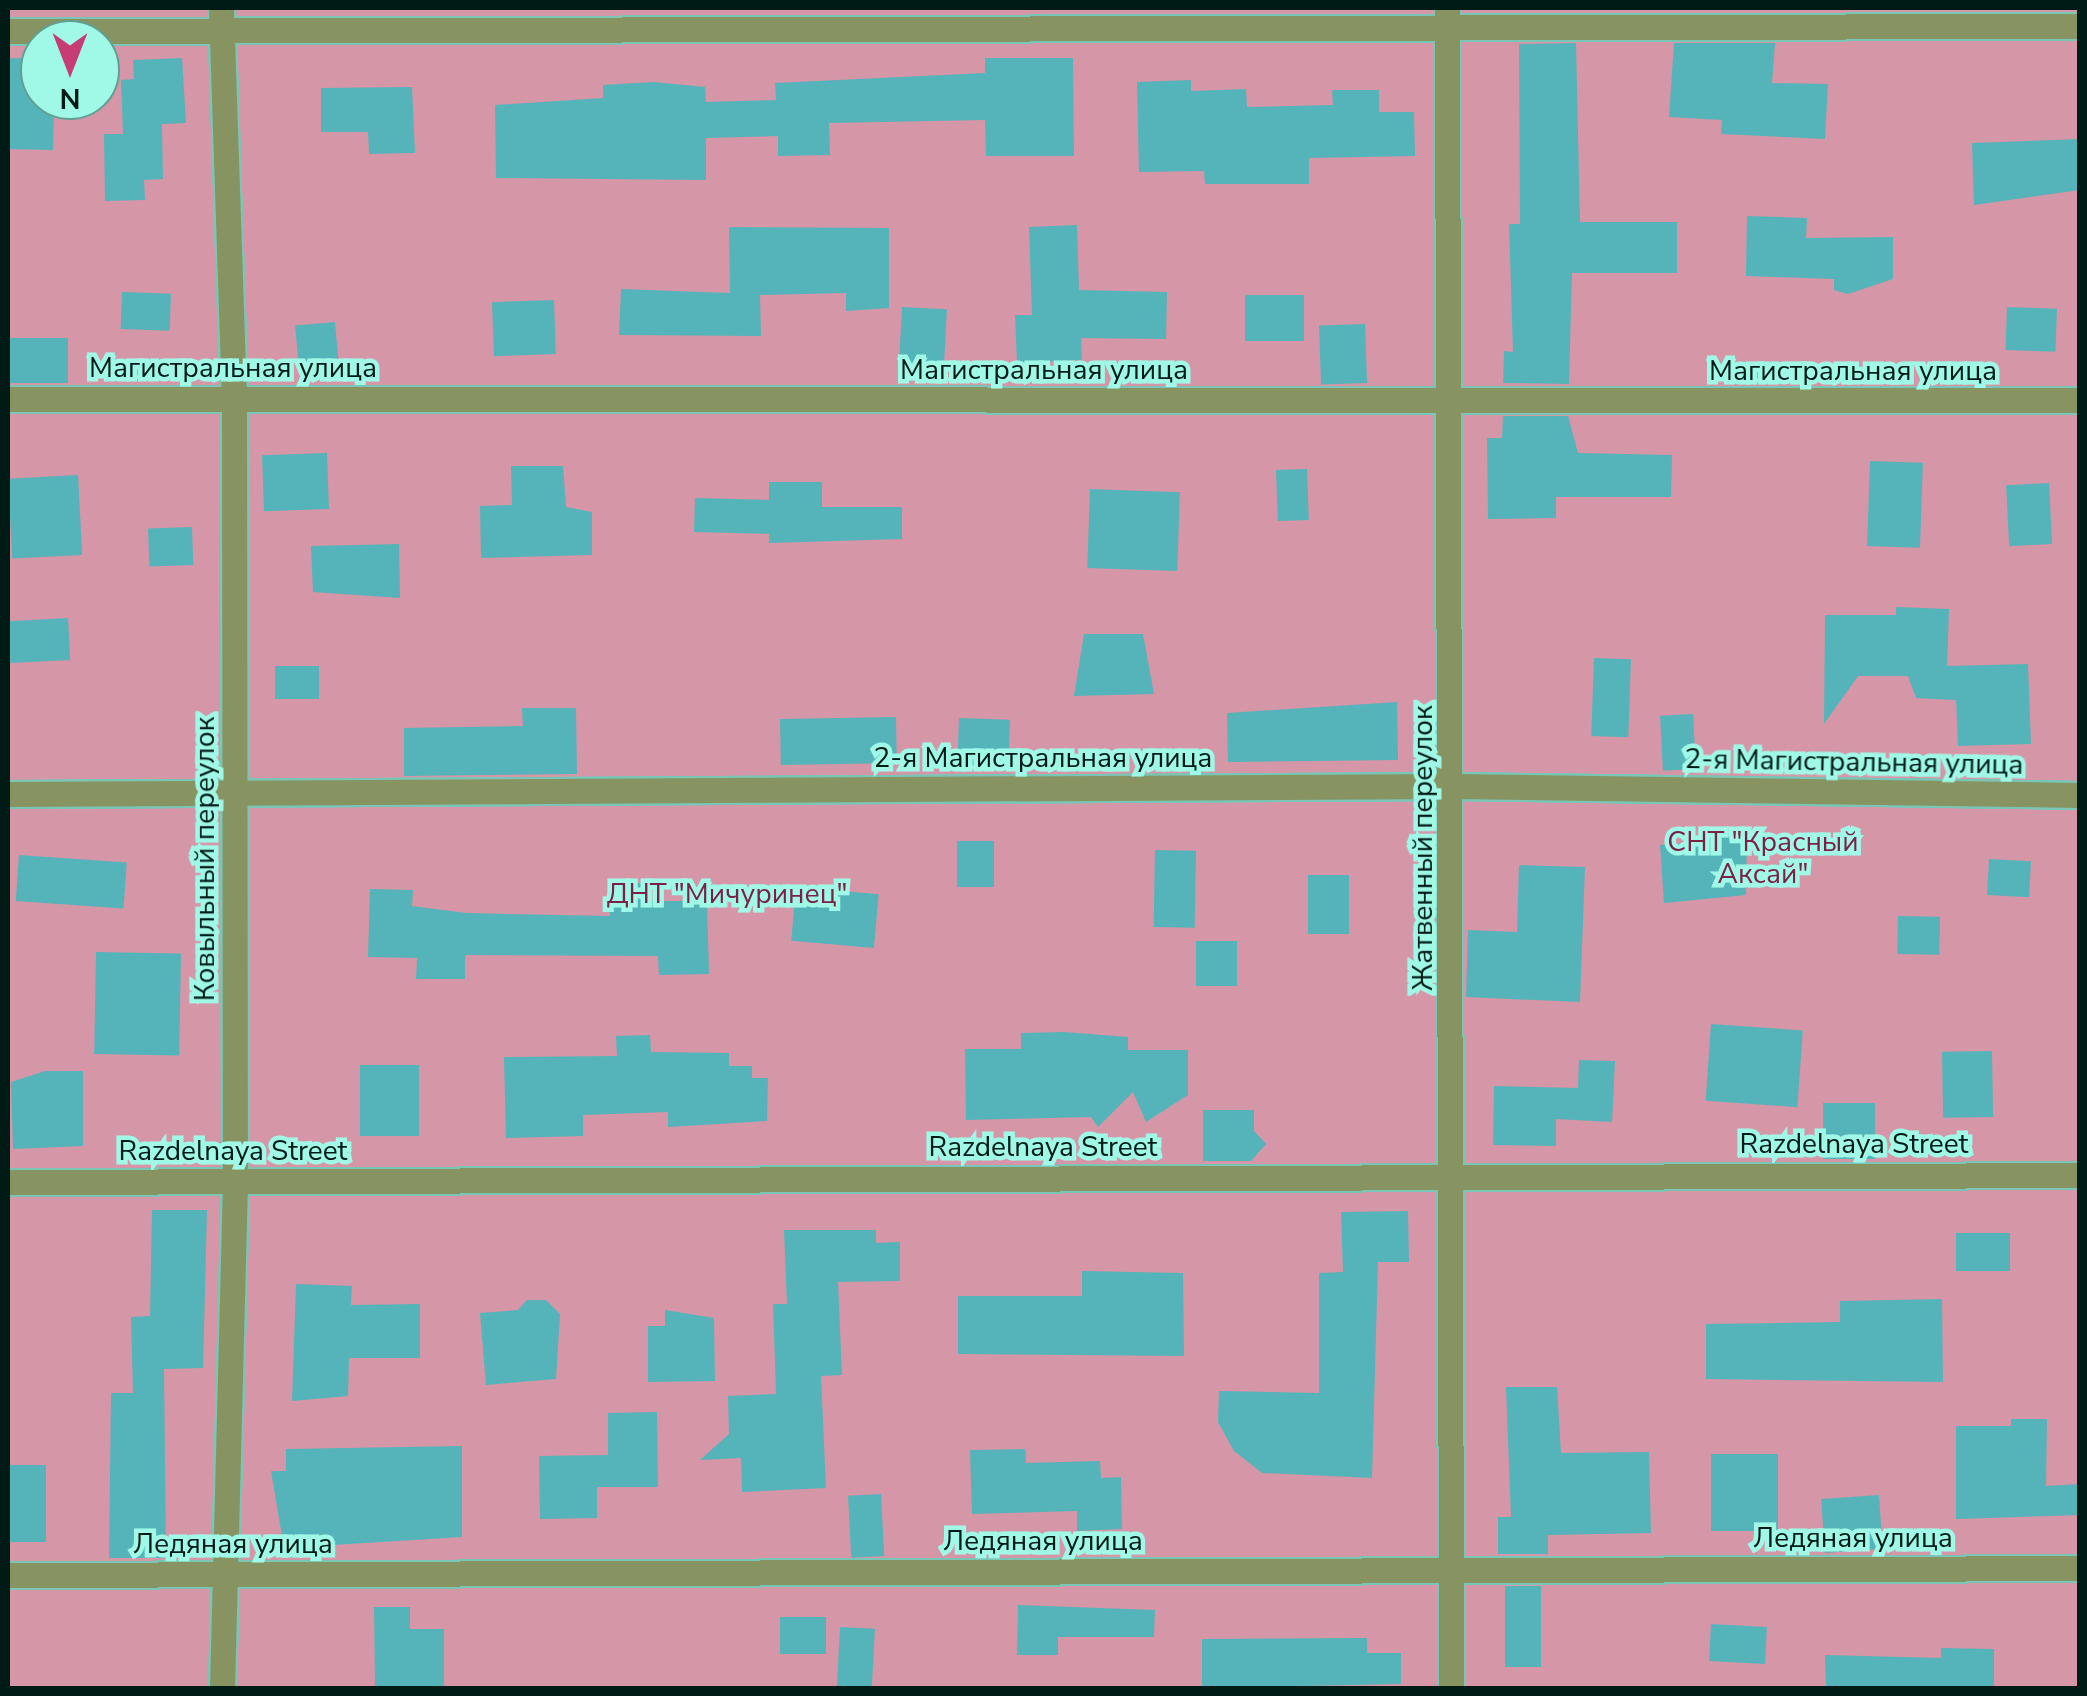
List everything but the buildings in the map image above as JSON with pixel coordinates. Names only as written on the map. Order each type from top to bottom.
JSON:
[{"type":"street","points":[[8,31],[221,19],[1447,17],[2080,26]]},
{"type":"street","name":"Жатвенный переулок","points":[[1447,17],[1453,402],[1451,1688]]},
{"type":"street","name":"Ковыльный переулок","points":[[221,19],[234,397],[236,1182],[222,1688]]},
{"type":"street","name":"Магистральная улица","points":[[8,399],[2080,400]]},
{"type":"street","name":"2-я Магистральная улица","points":[[8,794],[1453,786],[2080,795]]},
{"type":"street","name":"Razdelnaya Street","points":[[8,1182],[2080,1174]]},
{"type":"street","name":"Ледяная улица","points":[[8,1575],[2080,1568]]},
{"type":"green space","name":"ДНТ \"Мичуринец\"","points":[[8,8],[2079,8],[2079,1688],[8,1688]]},
{"type":"park label","name":"СНТ \"Красный Аксай\"","points":[[1763,858]]}]
